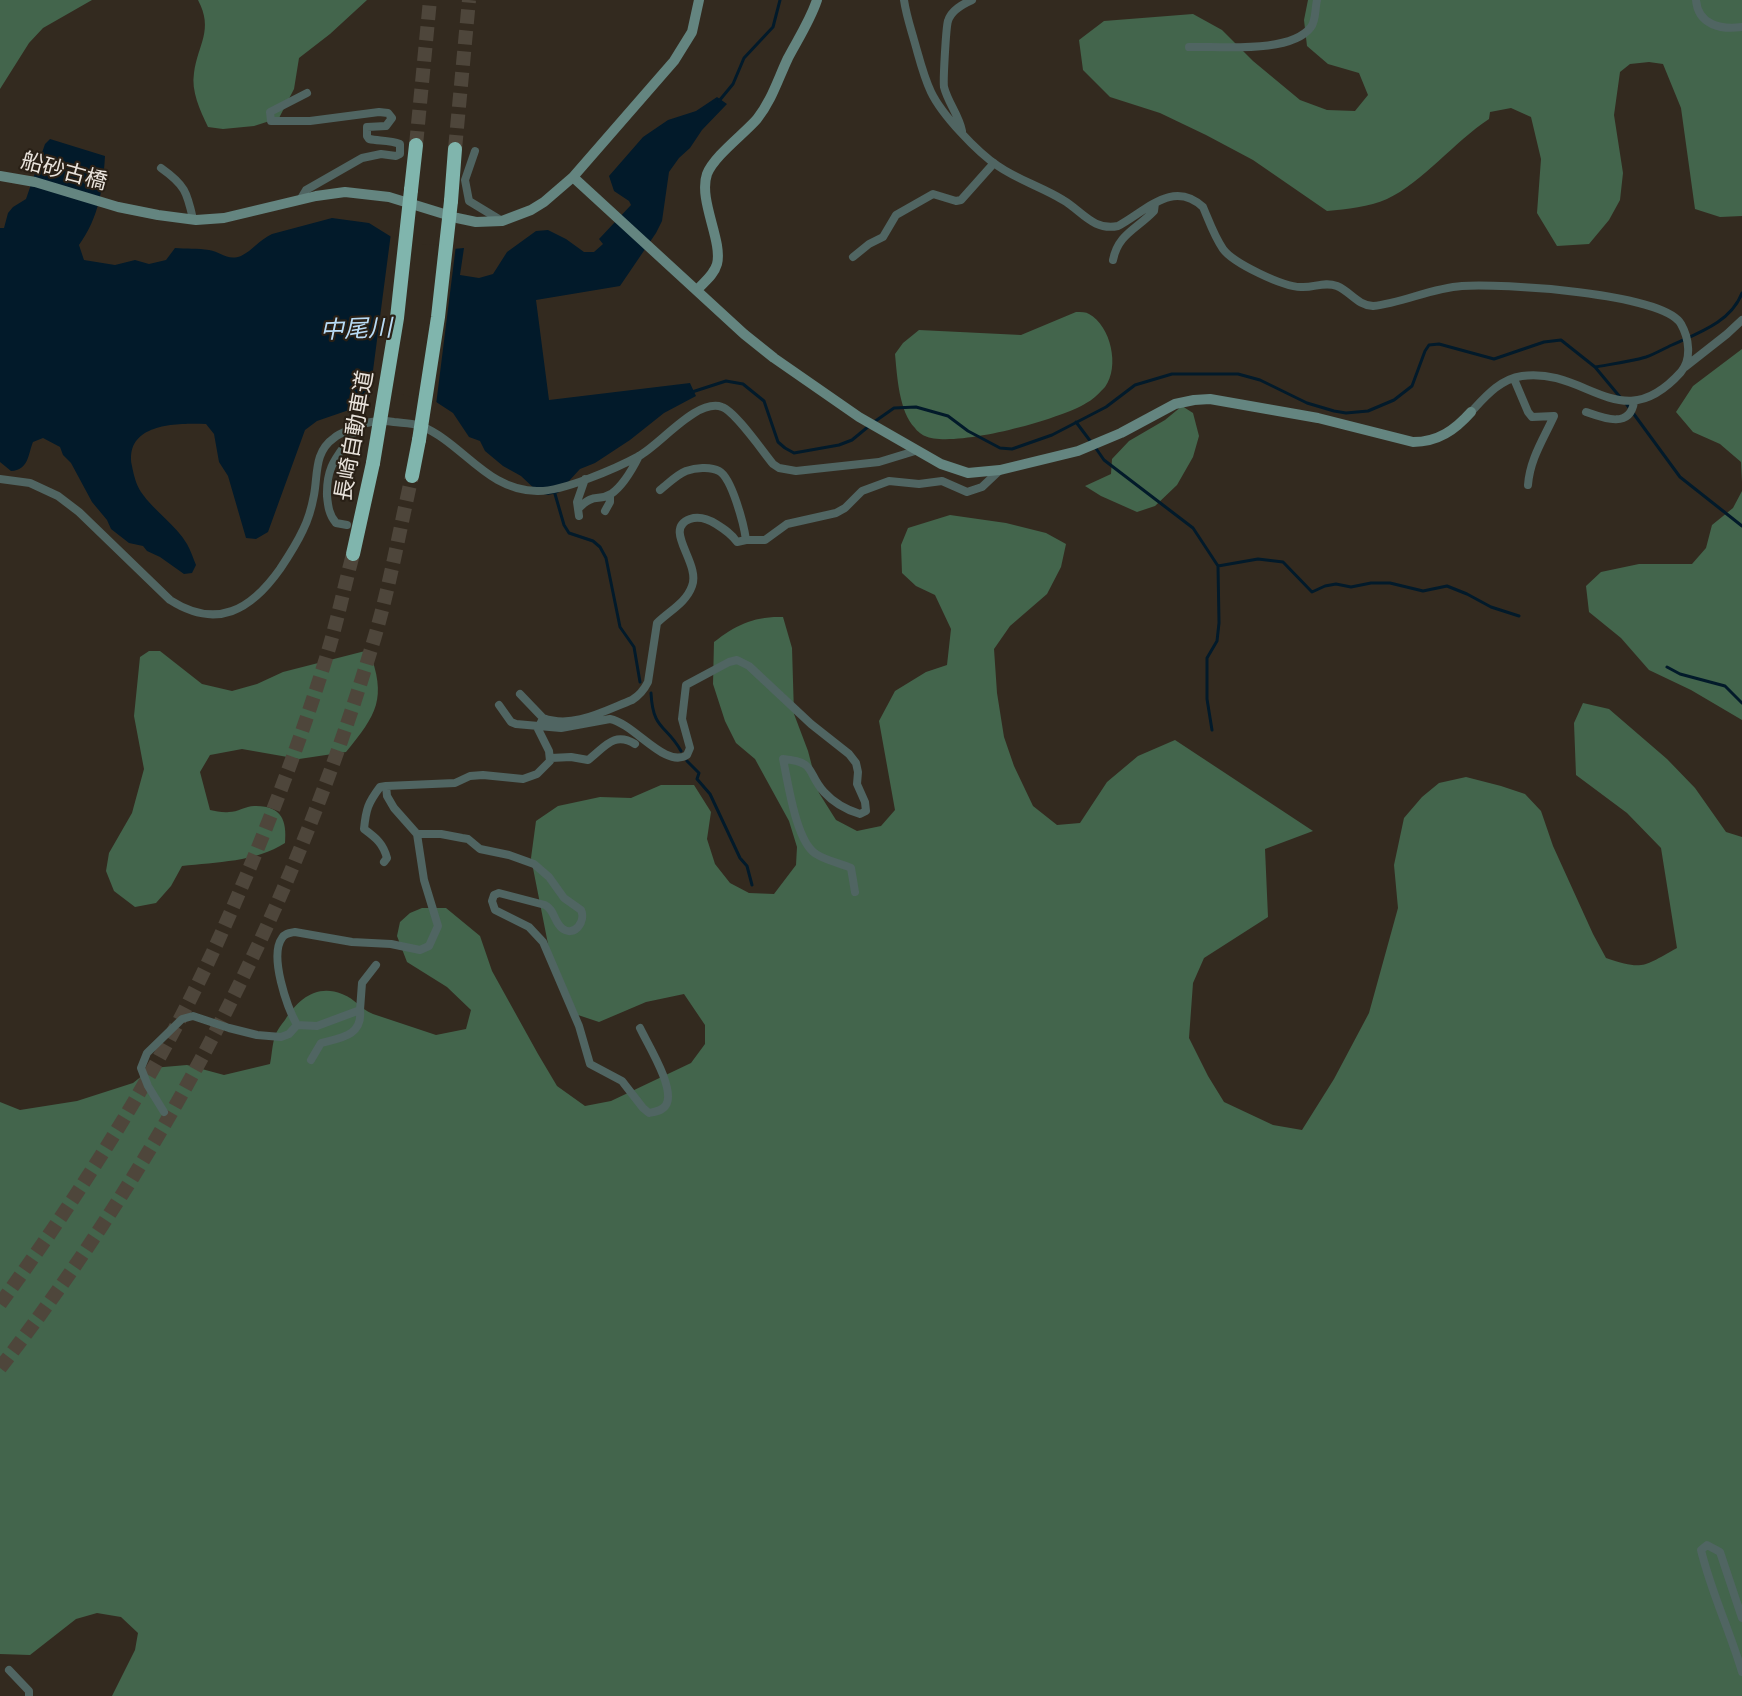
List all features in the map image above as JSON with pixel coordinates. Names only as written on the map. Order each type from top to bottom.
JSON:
[{"type":"highway","name":"長崎自動車道","points":[[353,554],[373,463],[396,318],[416,145]]},
{"type":"highway","points":[[412,476],[438,317],[451,201],[454,149]]},
{"type":"street","points":[[475,151],[465,180],[469,201],[502,221],[531,210],[544,202],[573,177],[674,61],[692,32],[699,0]]},
{"type":"street","points":[[697,290],[713,273],[718,253],[705,192],[707,174],[713,163],[756,119],[772,96],[817,0]]},
{"type":"street","points":[[904,0],[919,59],[939,106],[994,163],[1018,178],[1066,201],[1089,221],[1100,226],[1118,226],[1155,203],[1175,195],[1192,199],[1203,207],[1217,238],[1232,258],[1289,286],[1307,287],[1324,284],[1337,286],[1366,306],[1381,305],[1460,286],[1524,286],[1641,303],[1674,316],[1683,328],[1688,348],[1685,367]]},
{"type":"street","points":[[962,132],[959,118],[944,88],[948,19],[957,7],[972,0]]},
{"type":"street","points":[[1189,47],[1268,46],[1286,41],[1304,34],[1313,25],[1317,0]]},
{"type":"street","points":[[1696,0],[1700,14],[1706,21],[1716,26],[1742,27]]},
{"type":"street","points":[[300,200],[306,190],[362,158],[381,154],[396,156],[400,154],[401,148],[400,144],[394,141],[379,141],[366,136],[368,127],[386,126],[389,123],[392,118],[388,113],[379,112],[310,121],[271,121],[270,112],[307,93]]},
{"type":"street","points":[[852,257],[883,237],[896,215],[918,201],[936,194],[952,200],[961,200],[994,163]]},
{"type":"street","points":[[161,168],[183,186],[188,195],[193,219]]},
{"type":"street","name":"船砂古橋","points":[[0,176],[35,182],[118,207],[193,219],[224,218],[300,200],[336,194],[363,193],[389,196],[476,222],[502,221]]},
{"type":"street","points":[[573,177],[744,334],[774,358],[881,431],[941,464],[968,473],[1000,470],[1084,448],[1107,439],[1175,404],[1194,400],[1210,399],[1318,418],[1413,442],[1426,442],[1440,438],[1461,424],[1498,386],[1520,376],[1548,377],[1566,381],[1632,406]]},
{"type":"street","points":[[1113,260],[1115,247],[1125,235],[1154,211],[1155,203]]},
{"type":"street","points":[[1586,412],[1611,420],[1624,417],[1632,406],[1666,386],[1685,367],[1728,334],[1742,320]]},
{"type":"street","points":[[1514,379],[1532,417],[1554,416],[1535,453],[1528,485]]},
{"type":"street","points":[[0,479],[30,483],[58,496],[79,512],[170,600],[184,609],[224,614],[247,604],[270,582],[303,530],[314,495],[316,467],[324,447],[336,436],[365,423],[383,420],[420,426],[459,452],[483,472],[506,485],[523,490],[556,490],[639,456],[691,415],[712,405],[723,407],[733,413],[773,464],[779,468],[796,471],[879,462],[915,451]]},
{"type":"street","points":[[347,525],[336,523],[331,517],[327,483],[333,460],[358,427]]},
{"type":"street","points":[[585,479],[577,502],[579,512],[587,499],[610,495],[633,468],[639,456]]},
{"type":"street","points":[[660,490],[679,474],[688,470],[709,468],[719,471],[725,477],[741,514],[746,540]]},
{"type":"street","points":[[499,705],[512,722],[561,723],[585,718],[632,700],[644,690],[648,682],[657,623],[687,597],[694,582],[692,566],[679,536],[680,529],[685,522],[702,518],[710,520],[731,534],[737,542],[765,540],[788,524],[836,513],[845,508],[862,491],[889,481],[919,484],[942,481],[967,492],[982,487],[1000,470]]},
{"type":"street","points":[[605,511],[610,502],[610,495]]},
{"type":"street","points":[[520,694],[541,722],[561,728],[610,719],[628,726],[673,759],[685,758],[690,748],[682,719],[686,685],[729,662],[737,660],[749,666],[811,724],[849,754],[856,763],[857,784],[866,810],[860,814],[849,811],[824,792],[813,772],[803,762],[783,759],[794,812],[807,843],[814,853],[851,868],[855,892]]},
{"type":"street","points":[[384,862],[387,858],[384,846],[378,838],[364,829],[366,808],[380,787],[455,783],[483,775],[523,779],[537,774],[546,766],[550,758],[538,729],[541,722]]},
{"type":"street","points":[[550,758],[588,760],[617,738],[625,738],[635,744]]},
{"type":"street","points":[[297,1025],[284,996],[280,974],[279,945],[287,934],[295,932],[352,942],[380,942],[420,950],[429,946],[433,940],[438,926],[424,880],[417,834],[394,808],[387,796],[386,786]]},
{"type":"street","points":[[417,834],[462,837],[480,849],[509,855],[534,864],[549,877],[564,898],[581,910],[582,921],[578,927],[566,931],[550,908],[545,905],[500,893],[494,895],[492,901],[495,910],[529,927],[543,942],[579,1026],[590,1064],[622,1081],[649,1113],[658,1111],[666,1104],[668,1097],[663,1073],[640,1028]]},
{"type":"street","points":[[311,1060],[321,1042],[343,1038],[358,1025],[361,1020],[362,982],[376,965]]},
{"type":"street","points":[[297,1025],[317,1026],[360,1010]]},
{"type":"street","points":[[164,1112],[144,1079],[141,1068],[147,1053],[182,1019],[193,1016],[257,1035],[281,1037],[289,1034],[297,1025]]},
{"type":"street","points":[[1742,1618],[1720,1552],[1707,1545],[1701,1550],[1704,1565],[1742,1672]]},
{"type":"street","points":[[9,1670],[29,1690],[29,1696]]},
{"type":"green space","points":[[0,0],[92,0],[43,28],[29,43],[0,89]]},
{"type":"green space","points":[[198,0],[367,0],[330,34],[299,58],[294,89],[279,118],[254,126],[223,129],[208,127],[195,94],[194,73],[205,29],[203,11]]},
{"type":"green space","points":[[1308,0],[1742,0],[1742,216],[1720,217],[1695,209],[1681,108],[1663,64],[1649,62],[1630,64],[1620,72],[1614,115],[1623,173],[1620,200],[1609,220],[1589,244],[1557,246],[1537,213],[1541,159],[1531,117],[1511,108],[1490,112],[1489,119],[1400,192],[1373,204],[1327,211],[1253,160],[1206,135],[1160,113],[1110,97],[1083,70],[1079,40],[1104,21],[1193,14],[1222,30],[1253,61],[1300,100],[1327,110],[1355,111],[1368,95],[1359,73],[1328,64],[1307,46],[1304,20]]},
{"type":"green space","points":[[1076,312],[1088,313],[1097,320],[1108,337],[1111,348],[1110,379],[1090,401],[1075,409],[1033,424],[959,439],[925,436],[917,430],[905,413],[895,354],[903,343],[919,330],[1021,335]]},
{"type":"green space","points":[[1742,349],[1742,482],[1741,462],[1720,444],[1693,432],[1676,412],[1693,386]]},
{"type":"green space","points":[[1182,406],[1193,413],[1199,436],[1193,457],[1177,485],[1155,506],[1137,512],[1085,486],[1111,474],[1112,459],[1129,441],[1165,420]]},
{"type":"green space","points":[[1742,491],[1742,720],[1691,690],[1649,670],[1621,638],[1589,612],[1586,586],[1601,572],[1639,564],[1692,564],[1706,548],[1712,525],[1733,508]]},
{"type":"green space","points":[[950,515],[1006,523],[1046,533],[1066,544],[1061,567],[1047,594],[1010,626],[994,649],[997,693],[1004,737],[1014,766],[1033,806],[1057,825],[1080,823],[1107,782],[1138,756],[1175,740],[1313,831],[1265,849],[1268,917],[1204,958],[1193,983],[1189,1038],[1208,1076],[1224,1102],[1273,1125],[1302,1130],[1334,1079],[1369,1013],[1398,908],[1394,865],[1404,818],[1422,797],[1439,783],[1466,777],[1525,794],[1541,811],[1553,846],[1606,958],[1628,964],[1650,963],[1677,948],[1661,848],[1627,813],[1576,775],[1574,723],[1583,703],[1609,709],[1667,759],[1695,788],[1726,832],[1742,837],[1742,1696],[112,1696],[135,1650],[138,1633],[121,1617],[97,1613],[76,1619],[30,1655],[0,1654],[0,1102],[20,1110],[77,1101],[133,1083],[152,1068],[187,1065],[224,1075],[270,1064],[273,1043],[279,1028],[302,1000],[316,992],[333,991],[342,994],[373,1014],[436,1035],[466,1029],[471,1010],[447,987],[407,962],[397,936],[400,922],[410,913],[422,908],[446,908],[480,936],[492,971],[557,1086],[585,1106],[611,1101],[691,1063],[705,1044],[705,1025],[684,994],[646,1002],[599,1022],[578,1015],[549,949],[531,858],[536,821],[558,806],[600,797],[631,798],[661,785],[694,785],[711,812],[707,839],[715,864],[730,883],[749,893],[774,894],[796,865],[797,847],[789,821],[755,759],[736,743],[725,721],[713,684],[714,642],[730,631],[754,620],[783,617],[792,648],[794,714],[808,751],[819,793],[836,820],[857,831],[881,826],[895,810],[879,721],[895,691],[926,672],[947,665],[951,629],[935,595],[916,586],[902,573],[901,545],[908,528]]},
{"type":"green space","points":[[369,650],[377,681],[376,705],[365,727],[346,752],[299,759],[242,749],[210,755],[200,772],[210,810],[227,812],[253,806],[272,809],[281,816],[284,822],[285,843],[249,858],[182,866],[171,886],[156,903],[135,907],[114,891],[106,871],[109,853],[132,813],[144,769],[134,716],[140,657],[149,651],[160,651],[202,684],[232,691],[257,684],[283,672]]},
{"type":"water","name":"中尾川","points":[[717,97],[727,104],[702,130],[669,172],[662,221],[620,286],[536,300],[549,400],[690,383],[696,396],[664,413],[630,440],[595,463],[580,469],[558,493],[548,495],[539,493],[521,476],[503,466],[485,451],[480,441],[469,437],[453,413],[430,398],[393,390],[369,397],[349,410],[317,421],[305,430],[268,532],[256,539],[246,538],[228,476],[219,462],[214,434],[206,424],[181,424],[155,428],[136,441],[132,452],[132,466],[141,492],[177,531],[188,547],[196,565],[192,573],[184,574],[147,551],[143,546],[129,543],[111,529],[107,520],[92,502],[60,447],[43,438],[33,442],[27,461],[21,468],[11,471],[0,462],[0,228],[4,228],[8,213],[13,207],[26,199],[45,144],[50,139],[105,156],[99,202],[91,224],[79,245],[84,260],[115,265],[135,260],[149,264],[166,260],[175,248],[209,250],[228,257],[236,257],[245,254],[272,234],[332,218],[369,223],[398,241],[453,249],[464,248],[460,275],[479,278],[493,274],[507,252],[536,231],[548,230],[584,252],[594,252],[603,244],[599,239],[631,205],[629,201],[614,191],[609,176],[643,137],[668,120],[696,111]]},
{"type":"pier","points":[[391,233],[399,238],[422,244],[456,245],[436,405],[429,400],[393,393],[369,401]]},
{"type":"waterway","points":[[719,101],[733,84],[744,58],[773,27],[780,0]]},
{"type":"waterway","points":[[874,422],[894,408],[916,407],[948,416],[968,431],[1000,448],[1012,449],[1052,435],[1106,407],[1135,385],[1172,374],[1238,374],[1260,380],[1307,403],[1334,411],[1346,413],[1368,411],[1394,400],[1412,386],[1429,345],[1439,344],[1494,359],[1544,342],[1561,340],[1595,367],[1614,364],[1649,356],[1703,331],[1730,312],[1742,293]]},
{"type":"waterway","points":[[1595,367],[1620,397]]},
{"type":"waterway","points":[[692,392],[726,381],[743,384],[764,401],[778,442],[794,453],[839,445],[852,440],[869,426]]},
{"type":"waterway","points":[[1625,402],[1680,477],[1742,526]]},
{"type":"waterway","points":[[1076,422],[1091,442]]},
{"type":"waterway","points":[[1095,447],[1104,460],[1193,528],[1218,566],[1217,641],[1207,658],[1207,699],[1212,730]]},
{"type":"waterway","points":[[555,494],[564,525],[569,533],[593,541],[600,547],[606,558],[620,627],[634,647],[640,682]]},
{"type":"waterway","points":[[1218,566],[1258,559],[1283,562],[1312,592],[1336,584],[1351,587],[1371,583],[1390,583],[1423,591],[1447,586],[1491,607],[1519,616]]},
{"type":"waterway","points":[[1667,667],[1680,674],[1725,686],[1742,703]]},
{"type":"waterway","points":[[651,693],[657,721],[681,751]]},
{"type":"waterway","points":[[687,761],[699,773],[697,779],[710,794],[740,858],[747,866],[752,885]]},
{"type":"tunnel","points":[[416,145],[430,0]]},
{"type":"tunnel","points":[[455,149],[469,0]]},
{"type":"tunnel","points":[[0,1368],[61,1286],[118,1201],[171,1114],[264,932],[304,838],[340,743],[372,646],[389,583],[412,476]]},
{"type":"tunnel","points":[[0,1304],[118,1129],[170,1038],[217,943],[248,873],[303,728],[331,643],[353,554]]}]
